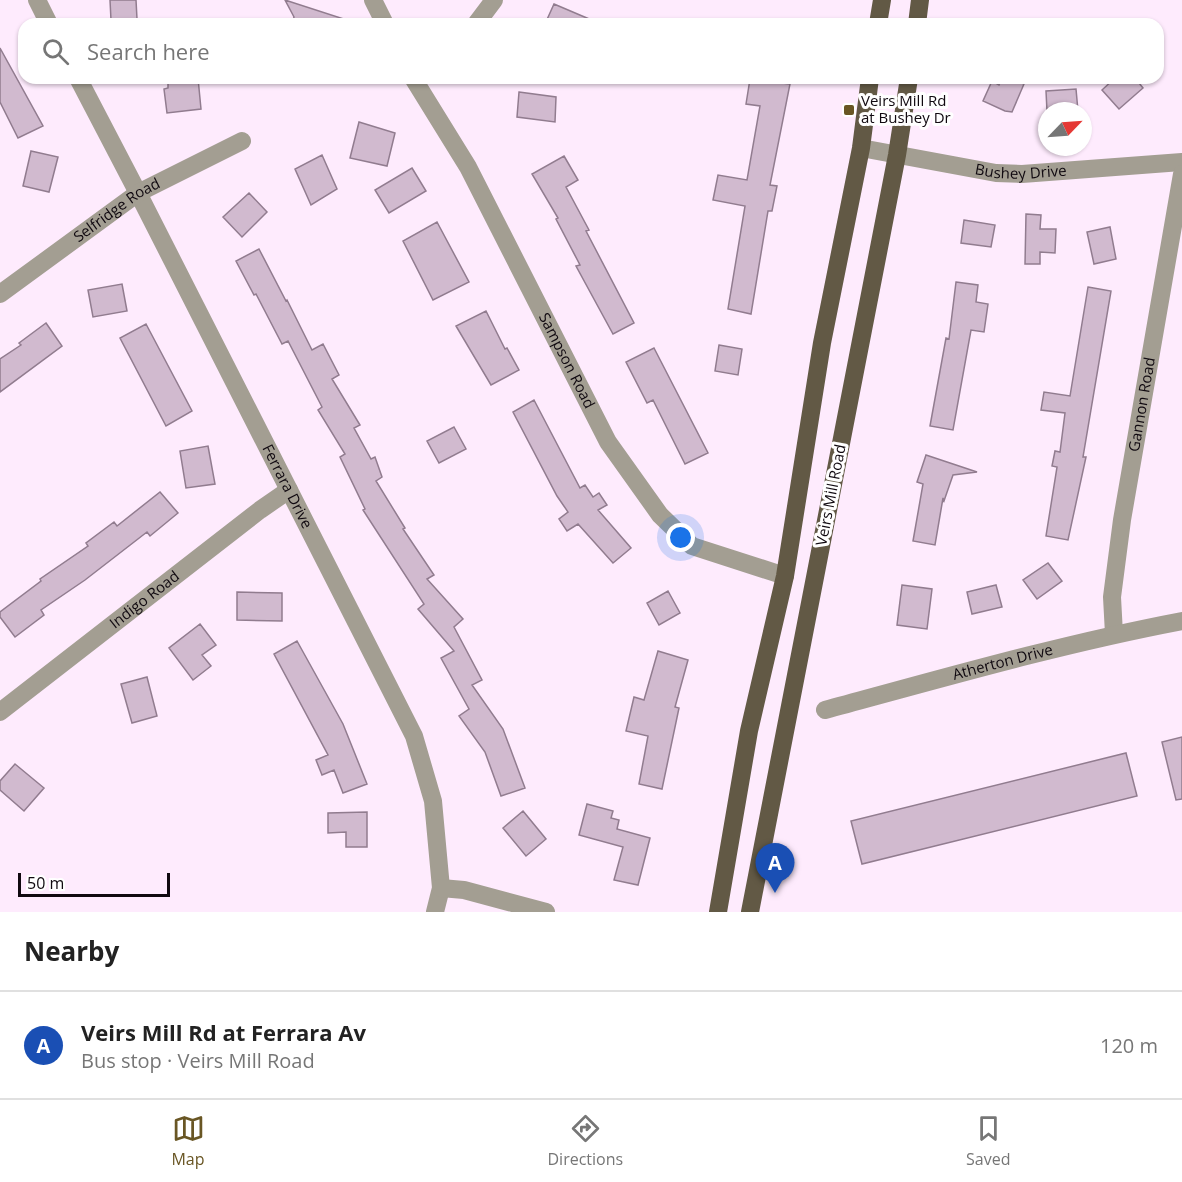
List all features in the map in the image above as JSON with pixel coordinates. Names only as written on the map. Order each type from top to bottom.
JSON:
[{"type":"main road","points":[[879,18],[882,0]]},
{"type":"main road","points":[[918,18],[920,0]]},
{"type":"main road","name":"Veirs Mill Road","points":[[717,912],[749,731],[785,576],[822,343],[861,148],[869,84]]},
{"type":"main road","name":"Veirs Mill Road","points":[[750,912],[897,155],[908,84]]},
{"type":"street","points":[[37,0],[46,18]]},
{"type":"street","points":[[373,0],[382,18]]},
{"type":"street","points":[[480,18],[494,0]]},
{"type":"street","name":"Ferrara Drive","points":[[81,84],[414,736],[433,801],[441,888],[435,912]]},
{"type":"street","name":"Sampson Road","points":[[417,84],[468,167],[608,442],[660,515],[692,546],[785,576]]},
{"type":"street","name":"Selfridge Road","points":[[0,294],[138,193],[242,141]]},
{"type":"street","name":"Bushey Drive","points":[[861,148],[996,173],[1022,174],[1182,162]]},
{"type":"street","name":"Gannon Road","points":[[1114,634],[1112,597],[1122,520],[1182,174]]},
{"type":"street","name":"Indigo Road","points":[[0,712],[260,510],[289,490]]},
{"type":"street","name":"Atherton Drive","points":[[825,710],[1114,634],[1182,621]]},
{"type":"street","points":[[441,888],[464,890],[546,912]]},
{"type":"building","points":[[110,0],[136,0],[137,18],[111,18]]},
{"type":"building","points":[[285,0],[341,18],[294,18]]},
{"type":"building","points":[[554,4],[587,18],[548,18]]},
{"type":"building","points":[[0,48],[43,126],[18,138],[0,102]]},
{"type":"building","points":[[168,84],[199,84],[201,109],[167,113],[164,89],[168,88]]},
{"type":"building","points":[[749,84],[790,84],[770,185],[777,186],[772,211],[768,211],[751,314],[728,309],[745,206],[713,200],[718,175],[747,180],[760,106],[746,104]]},
{"type":"building","points":[[991,84],[1024,84],[1012,112],[983,101]]},
{"type":"building","points":[[1108,84],[1140,84],[1143,88],[1119,109],[1102,90]]},
{"type":"building","points":[[1076,89],[1077,102],[1047,102],[1046,91]]},
{"type":"building","points":[[519,92],[556,97],[555,122],[517,117]]},
{"type":"building","points":[[359,122],[395,133],[387,166],[350,158]]},
{"type":"building","points":[[31,151],[58,157],[49,192],[23,186]]},
{"type":"building","points":[[322,155],[337,189],[311,205],[295,169]]},
{"type":"building","points":[[564,156],[578,180],[566,187],[634,323],[613,334],[576,266],[580,265],[556,219],[558,218],[532,174]]},
{"type":"building","points":[[412,168],[426,191],[389,213],[375,190]]},
{"type":"building","points":[[249,193],[267,212],[242,237],[223,217]]},
{"type":"building","points":[[1026,214],[1041,215],[1040,229],[1056,229],[1055,253],[1040,252],[1040,264],[1025,264]]},
{"type":"building","points":[[964,220],[995,225],[991,247],[961,243]]},
{"type":"building","points":[[437,222],[469,282],[433,300],[403,241]]},
{"type":"building","points":[[1110,227],[1116,259],[1094,264],[1087,232]]},
{"type":"building","points":[[259,249],[312,350],[323,344],[339,375],[332,379],[360,425],[354,428],[371,459],[375,457],[382,477],[376,481],[405,528],[403,529],[434,575],[427,579],[463,619],[454,627],[482,680],[472,685],[503,729],[525,788],[501,796],[485,752],[459,716],[469,709],[441,658],[454,651],[418,609],[424,604],[363,510],[365,509],[340,457],[345,454],[318,410],[322,407],[288,341],[282,344],[236,261]]},
{"type":"building","points":[[956,282],[978,285],[976,302],[988,304],[984,332],[971,330],[953,430],[930,426],[946,338],[949,339]]},
{"type":"building","points":[[122,284],[127,311],[93,317],[88,290]]},
{"type":"building","points":[[1088,287],[1111,291],[1083,457],[1086,457],[1068,540],[1046,536],[1057,467],[1052,466],[1055,451],[1060,452],[1065,413],[1041,410],[1044,392],[1070,396]]},
{"type":"building","points":[[486,311],[505,349],[507,348],[519,370],[491,385],[456,326]]},
{"type":"building","points":[[46,323],[62,346],[0,392],[0,359],[21,345],[19,343]]},
{"type":"building","points":[[146,324],[192,411],[166,426],[120,338]]},
{"type":"building","points":[[719,345],[742,349],[738,375],[715,371]]},
{"type":"building","points":[[654,348],[708,453],[685,464],[653,400],[647,403],[626,362]]},
{"type":"building","points":[[534,400],[580,488],[585,485],[593,497],[599,493],[607,505],[598,510],[631,548],[613,563],[578,524],[567,531],[559,519],[568,512],[557,496],[513,412]]},
{"type":"building","points":[[454,427],[466,449],[439,463],[427,441]]},
{"type":"building","points":[[208,446],[215,484],[186,488],[180,451]]},
{"type":"building","points":[[926,455],[977,472],[953,475],[944,501],[943,498],[935,545],[913,541],[923,484],[917,482]]},
{"type":"building","points":[[160,492],[178,513],[150,536],[147,532],[85,580],[41,610],[44,615],[15,637],[0,617],[0,612],[41,581],[40,579],[88,546],[86,543],[114,522],[117,526]]},
{"type":"building","points":[[1048,563],[1062,581],[1037,599],[1023,580]]},
{"type":"building","points":[[902,585],[932,589],[927,629],[897,625]]},
{"type":"building","points":[[996,585],[1002,607],[972,614],[967,592]]},
{"type":"building","points":[[668,591],[680,613],[659,625],[647,603]]},
{"type":"building","points":[[237,592],[282,593],[282,621],[237,620]]},
{"type":"building","points":[[200,624],[216,645],[202,655],[211,666],[193,680],[169,648]]},
{"type":"building","points":[[297,641],[343,724],[367,784],[343,793],[334,770],[322,775],[316,760],[328,755],[274,654]]},
{"type":"building","points":[[658,651],[688,660],[675,707],[679,708],[662,789],[639,784],[648,736],[626,731],[634,697],[644,700]]},
{"type":"building","points":[[147,677],[157,716],[132,723],[121,684]]},
{"type":"building","points":[[1182,737],[1182,799],[1176,800],[1162,742]]},
{"type":"building","points":[[1126,753],[1137,796],[862,864],[851,821]]},
{"type":"building","points":[[15,764],[44,788],[24,811],[0,790],[0,781]]},
{"type":"building","points":[[587,804],[613,811],[611,818],[619,820],[617,829],[650,838],[638,885],[614,880],[623,847],[579,835]]},
{"type":"building","points":[[523,811],[546,839],[526,856],[503,828]]},
{"type":"building","points":[[367,812],[367,847],[346,847],[346,832],[328,833],[328,813]]},
{"type":"place","name":"Veirs Mill Rd at Bushey Dr","points":[[849,110]]},
{"type":"place","name":"Veirs Mill Rd at Ferrara Av","points":[[775,893]]}]
